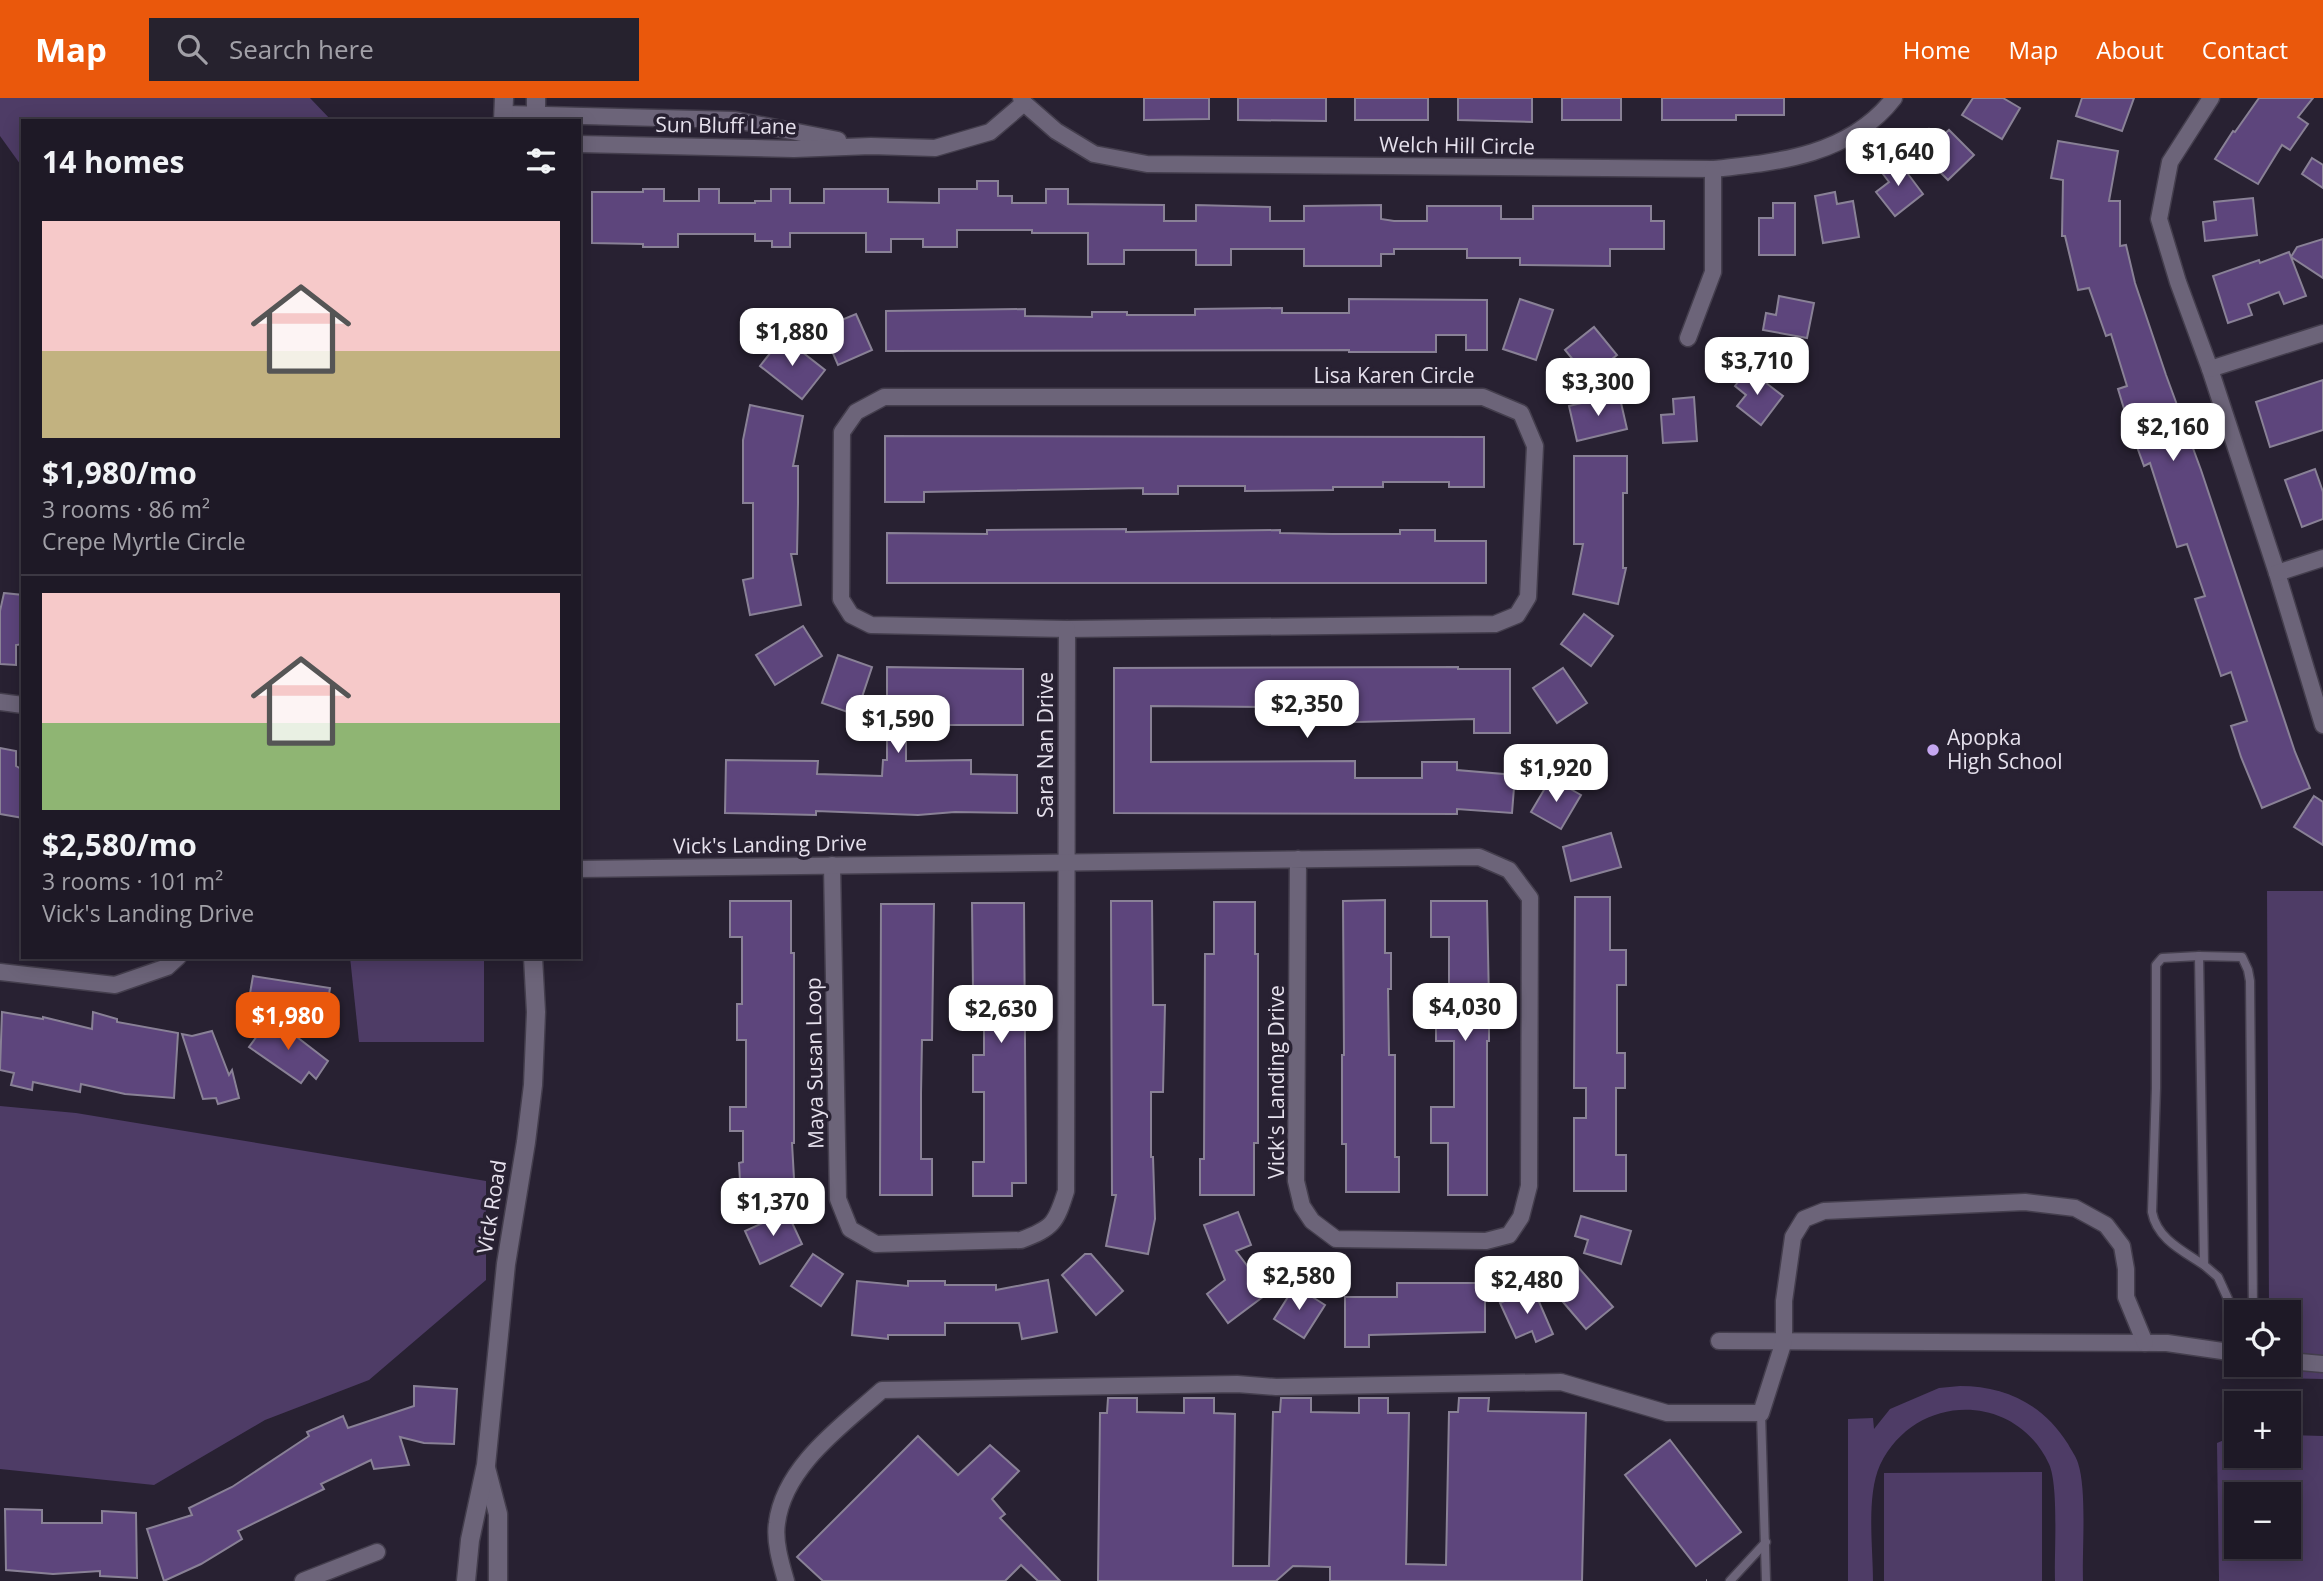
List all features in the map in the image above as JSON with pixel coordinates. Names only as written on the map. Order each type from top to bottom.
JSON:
[{"type":"street","name":"Welch Hill Circle","points":[[1022,101],[1056,131],[1094,154],[1147,164],[1713,169],[1777,163],[1836,145],[1882,114],[1894,98]]},
{"type":"street","points":[[2211,98],[2171,162],[2159,219],[2277,573],[2323,726]]},
{"type":"street","name":"Sun Bluff Lane","points":[[581,144],[794,149],[871,146],[935,148],[990,132],[1022,101]]},
{"type":"street","name":"Sun Bluff Lane","points":[[504,111],[735,120],[775,130],[871,146]]},
{"type":"street","points":[[1688,338],[1713,272],[1713,169]]},
{"type":"street","points":[[2210,369],[2323,333]]},
{"type":"street","name":"Lisa Karen Circle","points":[[884,397],[1483,397],[1521,413],[1535,446],[1528,597],[1517,615],[1495,624],[1067,629],[871,625],[851,615],[841,599],[842,432],[856,412],[884,397]]},
{"type":"street","points":[[2277,573],[2323,558]]},
{"type":"street","name":"Sara Nan Drive","points":[[1067,629],[1067,862]]},
{"type":"street","points":[[0,702],[21,705]]},
{"type":"street","name":"Vick's Landing Drive","points":[[581,869],[832,864],[1479,857],[1509,870],[1530,898],[1529,1186],[1521,1217],[1509,1235],[1486,1241],[1336,1239],[1312,1221],[1302,1206],[1296,1181],[1298,859]]},
{"type":"street","name":"Maya Susan Loop","points":[[832,864],[838,1199],[850,1229],[876,1244],[1021,1240],[1043,1231],[1058,1218],[1066,1191],[1067,862]]},
{"type":"street","points":[[0,972],[115,985],[167,967],[176,959]]},
{"type":"street","name":"Vick Road","points":[[466,1581],[470,1540],[486,1465],[506,1264],[527,1142],[536,1012],[533,959]]},
{"type":"street","points":[[786,1581],[779,1552],[777,1523],[786,1494],[800,1468],[882,1390],[1561,1382],[1667,1413],[1761,1413],[1784,1341],[1784,1301],[1793,1237],[1804,1219],[1824,1212],[2025,1202],[2075,1208],[2106,1225],[2122,1246],[2126,1269],[2126,1297],[2145,1343]]},
{"type":"street","points":[[1720,1341],[2145,1343],[2224,1352]]},
{"type":"street","points":[[2301,1362],[2323,1364]]},
{"type":"street","name":"Vick Road","points":[[486,1465],[498,1514],[498,1581]]},
{"type":"street","points":[[303,1581],[377,1552]]},
{"type":"lane","points":[[2199,956],[2204,1265]]},
{"type":"lane","points":[[2228,1300],[2218,1277],[2166,1239],[2155,1226],[2152,1212],[2157,965],[2162,958],[2242,957],[2248,970],[2253,1300]]},
{"type":"lane","points":[[1761,1413],[1766,1581]]},
{"type":"lane","points":[[1730,1581],[1766,1542]]},
{"type":"shaded area","points":[[0,98],[310,98],[330,119],[21,119],[21,165],[0,136]]},
{"type":"shaded area","points":[[2267,891],[2323,891],[2323,1379],[2269,1378],[2301,1377],[2301,1300],[2269,1300]]},
{"type":"shaded area","points":[[350,959],[484,959],[484,1042],[359,1042]]},
{"type":"shaded area","points":[[0,1106],[76,1113],[486,1181],[486,1280],[369,1380],[265,1420],[154,1485],[0,1469]]},
{"type":"shaded area","points":[[1960,1386],[1992,1389],[2022,1400],[2047,1418],[2075,1455],[2082,1488],[2083,1581],[2055,1581],[2055,1504],[2052,1474],[2049,1464],[2033,1440],[2013,1423],[1990,1413],[1965,1410],[1940,1413],[1916,1424],[1896,1441],[1880,1465],[1873,1491],[1873,1581],[1848,1581],[1848,1419],[1873,1418],[1874,1429],[1890,1409],[1939,1388]]},
{"type":"shaded area","points":[[2301,1435],[2323,1436],[2323,1581],[2219,1581],[2217,1443],[2224,1440],[2224,1468],[2301,1468]]},
{"type":"shaded area","points":[[2042,1472],[2042,1581],[1884,1581],[1884,1473]]},
{"type":"building","points":[[1144,98],[1209,98],[1209,119],[1144,120]]},
{"type":"building","points":[[1238,98],[1326,98],[1326,121],[1238,120]]},
{"type":"building","points":[[1355,98],[1428,98],[1428,120],[1355,120]]},
{"type":"building","points":[[1458,98],[1532,98],[1532,122],[1458,120]]},
{"type":"building","points":[[1562,98],[1621,98],[1621,120],[1562,120]]},
{"type":"building","points":[[1662,98],[1784,98],[1784,115],[1736,115],[1736,120],[1662,120]]},
{"type":"building","points":[[1973,98],[2003,98],[2020,108],[2002,139],[1962,115]]},
{"type":"building","points":[[2082,98],[2134,98],[2122,131],[2076,116]]},
{"type":"building","points":[[2259,98],[2313,98],[2298,117],[2308,124],[2290,150],[2282,145],[2258,184],[2215,159]]},
{"type":"building","points":[[1929,129],[1939,139],[1949,130],[1974,155],[1948,180],[1913,145]]},
{"type":"building","points":[[2058,141],[2118,151],[2109,201],[2120,201],[2120,246],[2126,245],[2135,283],[2166,375],[2201,470],[2295,752],[2310,788],[2262,808],[2231,726],[2247,721],[2231,672],[2221,676],[2195,599],[2205,596],[2187,544],[2177,547],[2150,463],[2144,466],[2128,422],[2118,389],[2127,386],[2111,334],[2106,336],[2089,288],[2078,290],[2065,236],[2062,236],[2063,180],[2051,178]]},
{"type":"building","points":[[1896,158],[1923,194],[1895,216],[1876,192],[1889,182],[1880,170]]},
{"type":"building","points":[[2312,158],[2323,165],[2323,188],[2302,174]]},
{"type":"building","points":[[977,181],[998,181],[998,196],[1012,196],[1012,203],[1046,203],[1046,189],[1068,189],[1068,204],[1164,205],[1164,221],[1196,221],[1196,205],[1270,207],[1270,221],[1304,221],[1304,206],[1381,205],[1381,219],[1427,221],[1427,206],[1501,206],[1501,219],[1533,219],[1533,206],[1651,206],[1651,221],[1664,221],[1664,249],[1610,249],[1610,266],[1520,265],[1520,258],[1467,258],[1467,249],[1394,249],[1394,254],[1381,254],[1381,266],[1304,266],[1304,249],[1231,249],[1231,265],[1196,265],[1196,250],[1124,250],[1124,264],[1088,264],[1088,233],[1032,233],[1032,230],[957,230],[957,247],[923,247],[923,239],[891,239],[891,252],[866,252],[866,233],[790,233],[790,247],[772,247],[772,241],[755,241],[755,234],[678,234],[678,247],[592,243],[592,192],[643,192],[643,189],[664,189],[664,201],[699,201],[699,189],[719,189],[719,203],[755,203],[771,201],[771,189],[790,189],[790,203],[824,203],[824,189],[888,189],[888,202],[939,203],[939,189],[977,189]]},
{"type":"building","points":[[1835,192],[1837,204],[1853,201],[1859,237],[1823,243],[1815,196]]},
{"type":"building","points":[[2253,198],[2257,235],[2205,241],[2203,222],[2216,220],[2214,202]]},
{"type":"building","points":[[1773,203],[1795,203],[1795,255],[1759,255],[1759,218],[1773,218]]},
{"type":"building","points":[[2323,239],[2323,278],[2291,257],[2297,247]]},
{"type":"building","points":[[2289,252],[2306,296],[2284,304],[2279,292],[2248,304],[2252,315],[2228,323],[2213,276]]},
{"type":"building","points":[[1779,296],[1814,303],[1807,338],[1763,330],[1766,313],[1776,315]]},
{"type":"building","points":[[1349,299],[1487,300],[1487,350],[1466,350],[1466,335],[1436,335],[1436,352],[886,351],[886,311],[1025,309],[1025,316],[1092,317],[1092,312],[1195,315],[1195,309],[1282,308],[1282,313],[1349,313]]},
{"type":"building","points":[[1520,299],[1553,310],[1536,360],[1503,349]]},
{"type":"building","points":[[856,314],[872,350],[838,365],[822,328]]},
{"type":"building","points":[[1594,327],[1617,355],[1588,378],[1565,350]]},
{"type":"building","points":[[783,337],[825,370],[802,399],[760,366]]},
{"type":"building","points":[[1748,369],[1783,396],[1761,425],[1737,406],[1746,395],[1735,386]]},
{"type":"building","points":[[2323,380],[2323,430],[2270,447],[2256,402]]},
{"type":"building","points":[[1619,394],[1627,429],[1577,441],[1569,406]]},
{"type":"building","points":[[1694,397],[1697,441],[1663,443],[1661,415],[1674,414],[1673,399]]},
{"type":"building","points":[[750,405],[803,416],[793,466],[798,466],[797,554],[791,554],[801,605],[750,615],[743,580],[753,578],[753,503],[743,503],[743,440]]},
{"type":"building","points":[[885,436],[1484,437],[1484,487],[1449,487],[1449,482],[1383,482],[1383,487],[1333,487],[1333,490],[1245,491],[1245,486],[1178,486],[1178,494],[1143,494],[1143,488],[924,492],[924,502],[885,502]]},
{"type":"building","points":[[1574,456],[1627,456],[1627,493],[1623,493],[1623,568],[1626,568],[1618,604],[1573,594],[1583,544],[1574,544]]},
{"type":"building","points":[[2315,469],[2323,492],[2323,519],[2302,527],[2285,480]]},
{"type":"building","points":[[1126,529],[1126,532],[1280,530],[1280,533],[1332,534],[1400,534],[1400,530],[1435,530],[1435,541],[1486,541],[1486,583],[887,583],[887,533],[987,534],[987,530]]},
{"type":"building","points":[[4,593],[21,595],[21,644],[16,645],[16,665],[0,664],[0,611]]},
{"type":"building","points":[[1584,614],[1613,636],[1591,666],[1561,644]]},
{"type":"building","points":[[803,626],[822,656],[775,685],[756,655]]},
{"type":"building","points":[[838,655],[872,667],[856,715],[822,703]]},
{"type":"building","points":[[887,667],[1023,669],[1023,725],[906,725],[906,761],[971,760],[971,774],[1017,775],[1017,813],[725,813],[726,760],[818,761],[817,774],[882,776],[883,760],[887,760]]},
{"type":"building","points":[[1114,668],[1510,669],[1510,733],[1474,733],[1474,719],[1319,723],[1267,721],[1267,707],[1151,706],[1151,762],[1355,761],[1355,778],[1422,778],[1422,762],[1457,762],[1457,770],[1515,775],[1512,813],[1457,809],[1457,814],[1114,813]]},
{"type":"building","points":[[1563,668],[1587,703],[1557,723],[1533,688]]},
{"type":"building","points":[[0,748],[16,751],[16,766],[21,769],[21,818],[0,814]]},
{"type":"building","points":[[1551,778],[1581,795],[1561,829],[1531,812]]},
{"type":"building","points":[[2314,796],[2323,802],[2323,845],[2294,827]]},
{"type":"building","points":[[1611,833],[1621,867],[1571,881],[1563,847]]},
{"type":"building","points":[[1575,897],[1610,897],[1610,950],[1626,950],[1626,985],[1617,985],[1617,1053],[1625,1053],[1625,1088],[1616,1088],[1616,1155],[1626,1155],[1626,1191],[1574,1191],[1574,1118],[1586,1118],[1586,1088],[1574,1088]]},
{"type":"building","points":[[1385,900],[1385,953],[1391,953],[1391,989],[1388,989],[1389,1055],[1395,1055],[1395,1157],[1399,1157],[1399,1192],[1346,1192],[1346,1144],[1342,1144],[1343,901]]},
{"type":"building","points":[[730,901],[791,901],[791,953],[794,953],[792,1143],[795,1196],[741,1198],[739,1163],[743,1162],[743,1131],[730,1131],[730,1107],[746,1107],[746,1040],[737,1040],[737,1004],[742,1004],[742,937],[730,937]]},
{"type":"building","points":[[1111,901],[1152,901],[1153,1005],[1165,1005],[1163,1092],[1151,1092],[1155,1219],[1148,1254],[1106,1246],[1116,1195],[1112,1195]]},
{"type":"building","points":[[1431,901],[1487,901],[1487,1195],[1448,1195],[1448,1143],[1431,1143],[1431,1107],[1454,1107],[1454,1041],[1436,1041],[1436,1003],[1449,1003],[1449,937],[1431,937]]},
{"type":"building","points":[[1214,902],[1255,902],[1255,954],[1258,954],[1258,1143],[1254,1143],[1254,1195],[1200,1195],[1200,1159],[1204,1159],[1205,954],[1214,954]]},
{"type":"building","points":[[972,903],[1024,903],[1026,1183],[1012,1183],[1012,1196],[973,1196],[973,1162],[984,1162],[984,1092],[973,1092],[973,1055],[984,1055],[984,989],[973,989]]},
{"type":"building","points":[[881,904],[934,904],[932,1040],[922,1040],[921,1093],[921,1159],[932,1159],[932,1195],[880,1195]]},
{"type":"building","points":[[253,976],[330,988],[325,1018],[248,1005]]},
{"type":"building","points":[[2,1012],[43,1017],[92,1029],[93,1012],[117,1019],[117,1022],[178,1033],[174,1098],[125,1094],[81,1084],[80,1092],[33,1082],[32,1090],[11,1085],[14,1073],[0,1070]]},
{"type":"building","points":[[271,1017],[328,1061],[316,1079],[309,1072],[301,1083],[249,1047]]},
{"type":"building","points":[[212,1031],[229,1075],[232,1070],[239,1098],[218,1104],[216,1098],[203,1099],[182,1034],[192,1036]]},
{"type":"building","points":[[787,1212],[802,1244],[760,1264],[745,1231]]},
{"type":"building","points":[[1238,1212],[1251,1245],[1236,1251],[1268,1293],[1228,1323],[1207,1294],[1225,1280],[1204,1225]]},
{"type":"building","points":[[1581,1216],[1631,1231],[1621,1264],[1584,1253],[1588,1240],[1575,1236]]},
{"type":"building","points":[[813,1254],[843,1274],[821,1306],[791,1286]]},
{"type":"building","points":[[1085,1254],[1091,1254],[1123,1291],[1096,1315],[1062,1275]]},
{"type":"building","points":[[1578,1267],[1613,1307],[1586,1329],[1552,1289]]},
{"type":"building","points":[[1048,1280],[1057,1332],[1022,1339],[1019,1323],[945,1323],[945,1335],[888,1335],[888,1339],[852,1335],[857,1281],[908,1286],[908,1281],[945,1281],[945,1285],[996,1285],[996,1290]]},
{"type":"building","points":[[1397,1283],[1485,1283],[1485,1332],[1369,1335],[1369,1347],[1345,1347],[1345,1297],[1397,1297]]},
{"type":"building","points":[[1295,1286],[1325,1305],[1304,1338],[1274,1319]]},
{"type":"building","points":[[1533,1288],[1553,1334],[1536,1342],[1532,1331],[1516,1338],[1500,1303]]},
{"type":"building","points":[[414,1386],[457,1389],[454,1444],[424,1443],[400,1437],[409,1465],[374,1469],[371,1460],[321,1484],[324,1489],[238,1531],[242,1539],[201,1564],[164,1581],[147,1529],[192,1515],[189,1508],[232,1487],[309,1436],[307,1432],[343,1416],[348,1428],[414,1406]]},
{"type":"building","points":[[1108,1398],[1137,1398],[1137,1412],[1184,1413],[1184,1398],[1214,1398],[1214,1413],[1235,1414],[1233,1566],[1269,1566],[1273,1412],[1280,1412],[1281,1398],[1311,1398],[1311,1412],[1359,1413],[1359,1398],[1388,1398],[1388,1413],[1409,1413],[1406,1564],[1446,1565],[1449,1412],[1458,1412],[1459,1398],[1489,1398],[1488,1411],[1586,1413],[1582,1581],[1330,1581],[1330,1567],[1293,1566],[1276,1581],[1098,1581],[1100,1413],[1107,1413]]},
{"type":"building","points":[[918,1436],[958,1475],[990,1445],[1019,1471],[992,1499],[1005,1514],[1000,1518],[1060,1581],[1038,1581],[1021,1565],[1005,1581],[823,1581],[797,1557]]},
{"type":"building","points":[[1670,1440],[1741,1532],[1696,1566],[1625,1475]]},
{"type":"building","points":[[5,1509],[42,1510],[42,1523],[102,1523],[102,1511],[136,1513],[137,1578],[100,1576],[100,1571],[53,1574],[6,1570]]},
{"type":"place","name":"Apopka High School","points":[[1933,750]]}]
